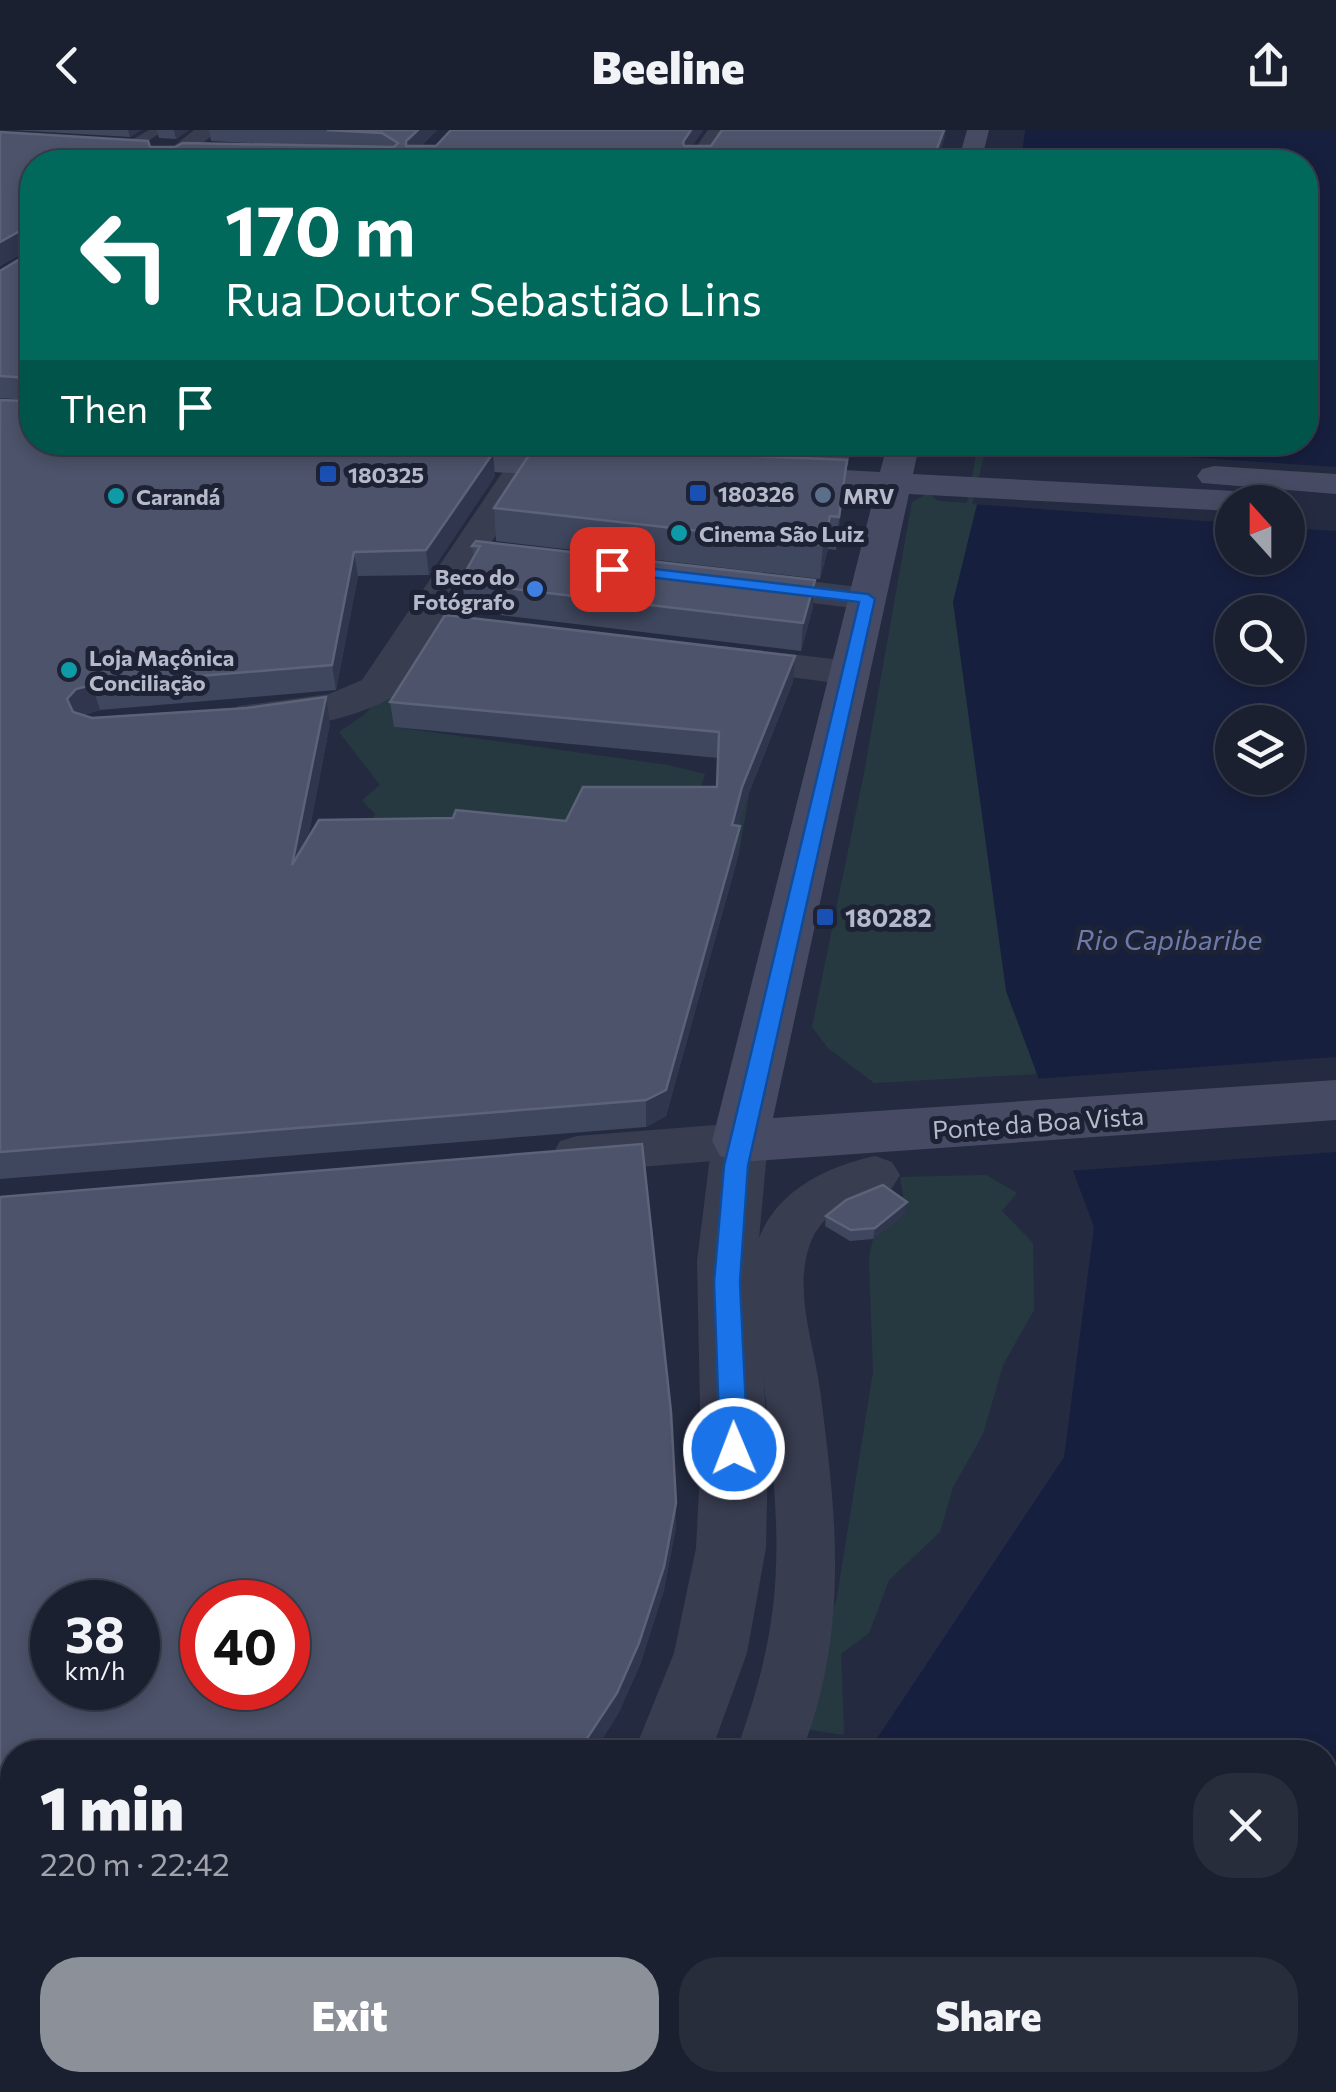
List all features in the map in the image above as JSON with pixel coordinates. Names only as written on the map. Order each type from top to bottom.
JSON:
[{"type":"main road","points":[[132,142],[158,150]]},
{"type":"main road","points":[[384,458],[524,464],[618,456]]},
{"type":"main road","points":[[742,463],[899,461],[1215,498]]},
{"type":"main road","points":[[740,1141],[899,461]]},
{"type":"main road","points":[[977,473],[1336,484]]},
{"type":"main road","points":[[1305,505],[1336,508]]},
{"type":"main road","name":"Ponte da Boa Vista","points":[[740,1141],[874,1155],[1336,1100]]},
{"type":"street","points":[[191,150],[208,130]]},
{"type":"street","points":[[214,718],[326,709],[356,702],[377,689],[524,464]]},
{"type":"street","points":[[466,552],[504,556]]},
{"type":"street","points":[[714,581],[868,599]]},
{"type":"street","points":[[421,622],[460,626]]},
{"type":"street","points":[[694,654],[850,673]]},
{"type":"street","points":[[526,1158],[740,1141],[732,1190],[727,1282],[735,1481],[721,1618],[702,1682],[677,1740]]},
{"type":"street","points":[[775,1740],[805,1622],[808,1520],[777,1270],[793,1220],[826,1190],[849,1180],[874,1155]]},
{"type":"shaded area","points":[[976,455],[996,455],[953,602],[1037,1074],[874,1083],[828,1048],[812,1027],[864,773],[912,502],[928,493],[938,501],[967,503]]},
{"type":"shaded area","points":[[393,682],[418,687],[395,727],[668,765],[705,774],[700,789],[749,795],[739,853],[368,829],[375,814],[362,800],[380,785],[339,732],[364,715]]},
{"type":"shaded area","points":[[986,1175],[1017,1193],[1002,1211],[1033,1243],[1034,1310],[1003,1365],[983,1434],[953,1487],[940,1532],[889,1580],[869,1633],[841,1654],[844,1735],[798,1728],[837,1597],[873,1372],[869,1259],[873,1239],[906,1213],[900,1177]]},
{"type":"water","name":"Rio Capibaribe","points":[[1025,130],[1336,130],[1336,1740],[876,1740],[1064,1457],[1094,1227],[1006,991],[953,602],[989,455],[1318,455],[1318,150],[1022,150]]},
{"type":"pier","points":[[984,455],[1154,455],[1336,467],[1336,531],[1305,529],[1305,485],[1215,485],[1215,522],[972,504]]},
{"type":"pier","points":[[1336,1057],[1336,1152],[1068,1171],[1034,1079]]},
{"type":"building","points":[[327,130],[418,130],[406,146],[436,146],[451,130],[691,130],[684,146],[711,146],[722,130],[944,130],[936,150],[20,150],[20,231],[0,242],[0,132],[148,141],[150,147],[175,147],[183,143],[394,147],[398,143],[382,133]]},
{"type":"building","points":[[20,259],[20,377],[0,376],[0,271]]},
{"type":"building","points":[[0,400],[20,401],[20,455],[492,455],[426,550],[354,552],[332,665],[92,685],[76,689],[67,699],[73,712],[92,718],[247,708],[326,697],[292,865],[319,820],[453,818],[456,810],[566,821],[583,787],[717,787],[719,732],[390,702],[445,615],[795,656],[742,787],[732,825],[740,826],[666,1090],[646,1100],[0,1152]]},
{"type":"building","points":[[529,455],[736,455],[847,460],[839,517],[830,516],[823,545],[494,508]]},
{"type":"building","points":[[476,541],[815,580],[803,623],[464,583],[466,579],[462,578],[480,546],[472,546]]},
{"type":"building","points":[[642,1144],[671,1412],[676,1503],[664,1567],[639,1643],[617,1693],[586,1740],[0,1740],[0,1197]]},
{"type":"building","points":[[883,1185],[907,1202],[875,1228],[851,1230],[826,1216],[846,1200]]},
{"type":"place","name":"180325","points":[[328,474]]},
{"type":"place","name":"180326","points":[[698,493]]},
{"type":"place","name":"MRV","points":[[823,495]]},
{"type":"place","name":"Carandá","points":[[116,496]]},
{"type":"place","name":"Cinema São Luiz","points":[[679,533]]},
{"type":"place","name":"Beco do Fotógrafo","points":[[535,589]]},
{"type":"place","name":"Loja Maçônica Conciliação","points":[[69,670]]},
{"type":"place","name":"180282","points":[[825,917]]},
{"type":"route","points":[[612,569],[868,599],[740,1141],[732,1190],[727,1282],[734,1449]]}]
